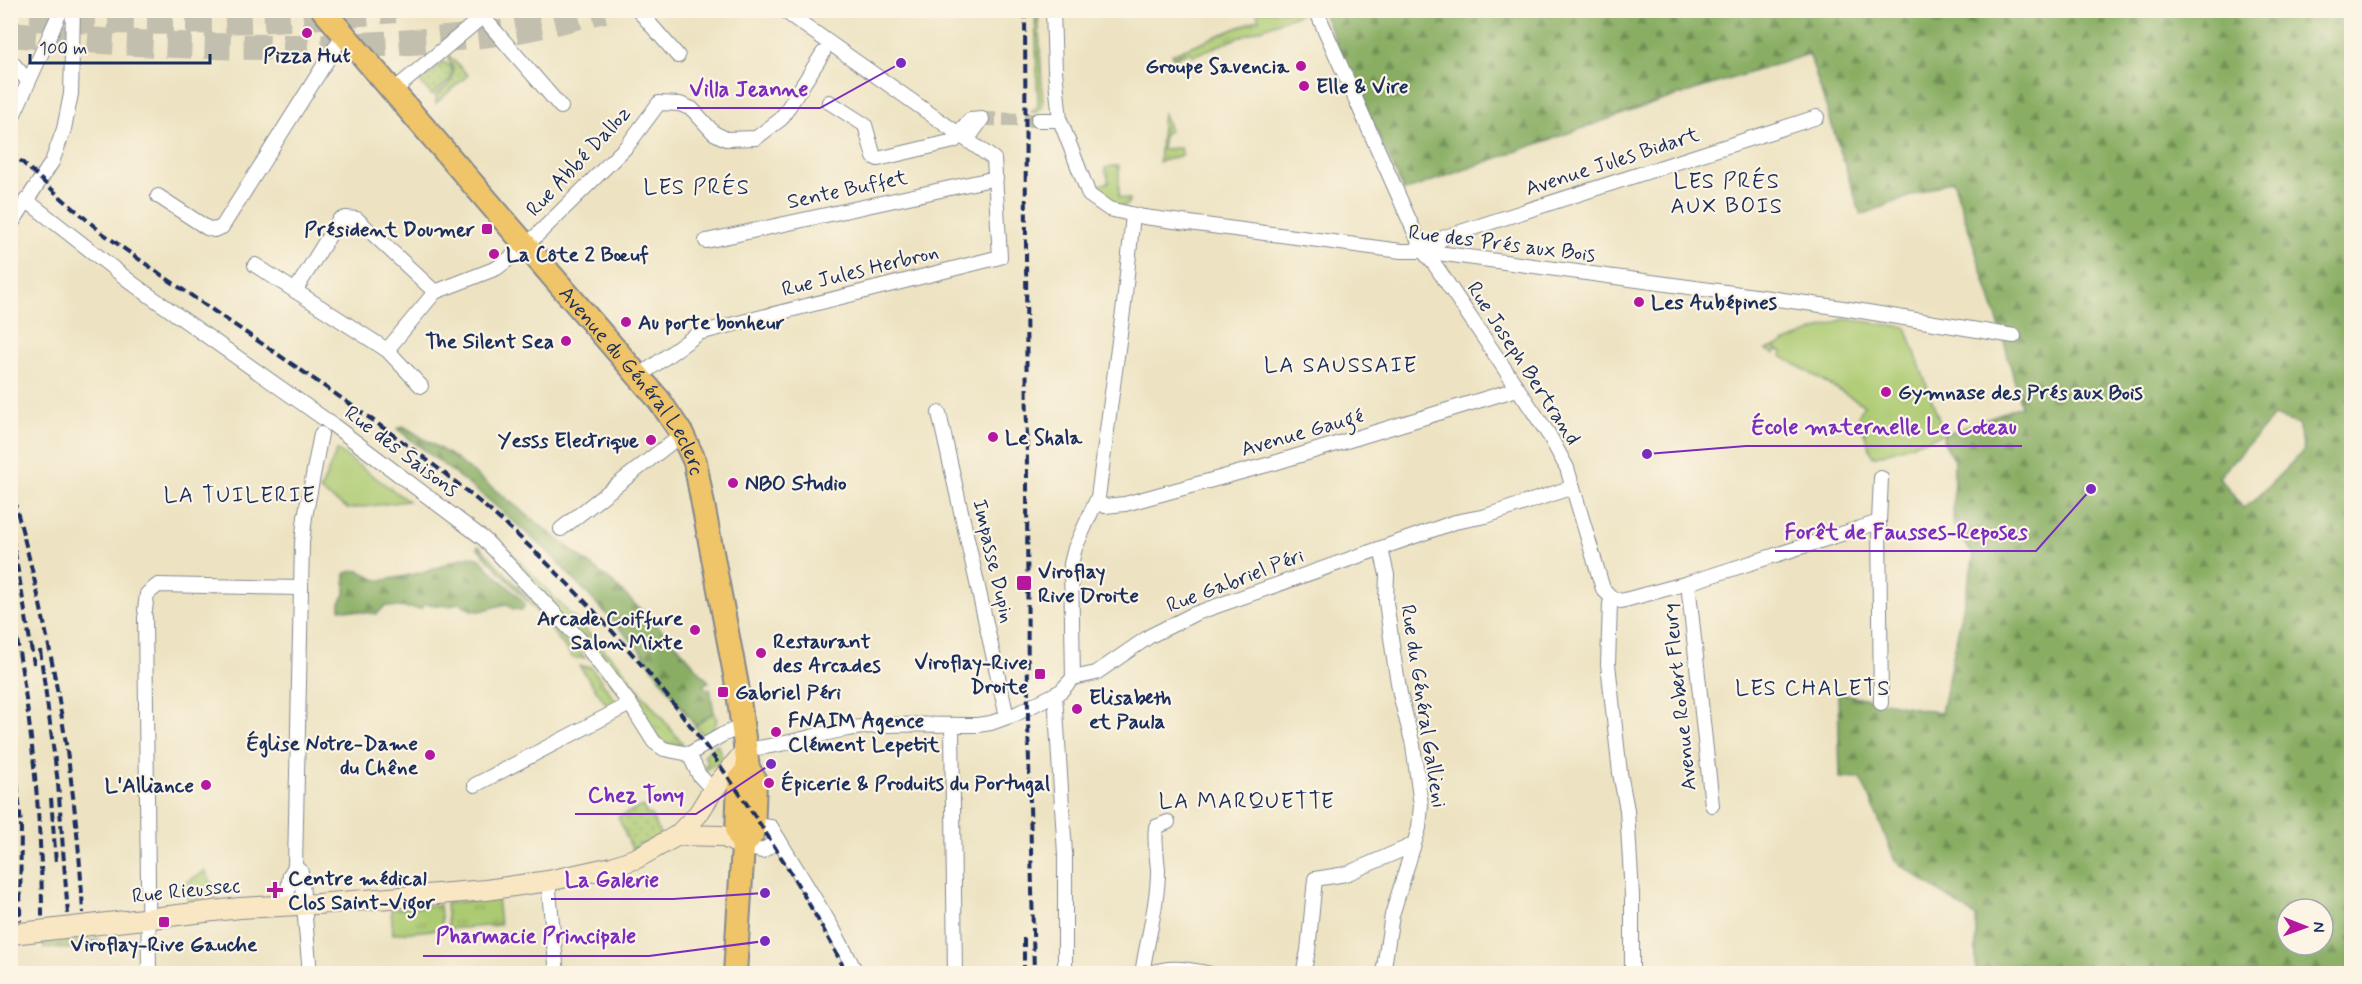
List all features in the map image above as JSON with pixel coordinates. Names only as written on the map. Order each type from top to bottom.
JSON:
[{"type":"main road","name":"Avenue du Général Leclerc","points":[[323,10],[659,400],[682,434],[695,462],[748,759],[755,780],[753,833],[743,846]]},
{"type":"main road","name":"Avenue du Général Leclerc","points":[[735,974],[743,846],[738,832],[739,780],[748,759]]},
{"type":"street","points":[[14,114],[61,10]]},
{"type":"street","points":[[12,222],[52,162],[64,129],[71,94],[73,10]]},
{"type":"street","points":[[638,10],[678,56]]},
{"type":"street","points":[[783,10],[994,159],[996,178]]},
{"type":"street","name":"Rue des Prés aux Bois","points":[[1053,10],[1055,71],[1060,120],[1089,195],[1109,209],[1133,215],[1401,251],[1423,251],[1843,308],[2014,336]]},
{"type":"street","name":"Rue Joseph Bertrand","points":[[1316,10],[1423,251],[1435,265],[1549,435],[1567,468],[1603,589],[1612,598]]},
{"type":"street","points":[[393,91],[480,14],[561,107]]},
{"type":"street","points":[[158,196],[207,228],[214,231],[222,227],[343,35]]},
{"type":"street","name":"Rue Abbé Dalloz","points":[[435,292],[497,268],[526,246],[627,146],[659,103],[680,104],[692,109],[714,133],[726,139],[756,138],[781,118],[823,52]]},
{"type":"street","points":[[10,60],[28,81]]},
{"type":"street","points":[[829,102],[865,125],[874,157],[878,159],[954,141],[962,136]]},
{"type":"street","name":"Avenue Jules Bidart","points":[[1423,251],[1445,237],[1817,117]]},
{"type":"street","points":[[1038,120],[1060,120]]},
{"type":"street","name":"Sente Buffet","points":[[706,241],[996,178]]},
{"type":"street","name":"Rue Jules Herbron","points":[[638,377],[699,333],[1000,257],[996,178]]},
{"type":"street","name":"Rue des Saisons","points":[[26,200],[136,286],[333,425],[484,539],[587,647],[630,704],[654,742],[664,749],[689,754]]},
{"type":"street","points":[[1073,678],[1070,569],[1075,548],[1097,503],[1123,315],[1133,215]]},
{"type":"street","points":[[12,222],[50,219]]},
{"type":"street","points":[[295,291],[339,220],[357,219],[435,292],[387,350]]},
{"type":"street","points":[[255,265],[387,350],[421,386]]},
{"type":"street","name":"Avenue Gaugé","points":[[1097,503],[1105,506],[1125,504],[1274,463],[1517,389]]},
{"type":"street","name":"Impasse Dupin","points":[[939,413],[1007,717]]},
{"type":"street","points":[[310,974],[295,905],[301,872],[295,867],[300,588],[304,517],[321,434]]},
{"type":"street","points":[[561,529],[682,434]]},
{"type":"street","points":[[1881,478],[1881,703]]},
{"type":"street","name":"Rue Gabriel Péri","points":[[748,759],[766,748],[843,730],[878,726],[991,723],[1055,694],[1073,678],[1096,673],[1150,636],[1194,614],[1455,522],[1486,516],[1572,487]]},
{"type":"street","points":[[1632,974],[1632,895],[1627,810],[1620,773],[1608,664],[1612,598],[1621,601],[1688,583],[1880,522]]},
{"type":"street","name":"Rue du Général Gallieni","points":[[1381,549],[1387,575],[1386,602],[1394,659],[1413,745],[1421,805],[1419,828],[1392,915],[1383,974]]},
{"type":"street","name":"Avenue Robert Fleury","points":[[1688,583],[1712,805]]},
{"type":"street","points":[[149,974],[145,613],[147,594],[158,585],[300,588]]},
{"type":"street","points":[[1055,694],[1065,854],[1065,974]]},
{"type":"street","points":[[475,785],[630,704]]},
{"type":"street","points":[[952,725],[955,974]]},
{"type":"street","points":[[713,790],[699,775],[689,754],[743,726]]},
{"type":"street","name":"Rue Rieussec","points":[[11,934],[150,920],[200,912],[486,890],[548,881],[612,867],[637,858],[678,835],[699,814],[713,790],[748,759]]},
{"type":"street","points":[[1142,974],[1158,870],[1154,837],[1156,827],[1168,822]]},
{"type":"street","points":[[754,825],[771,827],[848,955],[857,974]]},
{"type":"street","points":[[678,835],[722,836],[743,846],[762,851],[779,840]]},
{"type":"street","points":[[1303,974],[1308,951],[1315,879],[1346,874],[1413,845]]},
{"type":"street","points":[[548,881],[557,974]]},
{"type":"street","points":[[1147,974],[1165,968],[1176,968],[1211,974]]},
{"type":"green space","points":[[1035,11],[1038,11],[1043,106],[1037,113],[1031,112],[1038,106]]},
{"type":"green space","points":[[1256,11],[1307,11],[1192,56],[1190,52],[1174,58],[1172,54],[1259,19]]},
{"type":"green space","points":[[1322,11],[2351,11],[2351,973],[1976,973],[1976,917],[1895,861],[1871,800],[1860,779],[1840,778],[1838,693],[1941,713],[1974,556],[1953,525],[1954,460],[1943,440],[1944,434],[2021,406],[2004,341],[1953,180],[1861,215],[1809,54],[1654,103],[1404,191]],"holes":[[[2274,416],[2298,424],[2304,450],[2255,500],[2243,508],[2219,477]]]},
{"type":"green space","points":[[449,56],[468,75],[436,103],[436,95],[452,79],[453,70]]},
{"type":"green space","points":[[443,62],[450,66],[452,72],[450,80],[432,95],[420,82]]},
{"type":"green space","points":[[1163,112],[1170,131],[1164,133],[1162,149],[1180,148],[1183,155],[1159,162]]},
{"type":"green space","points":[[1119,166],[1119,198],[1130,199],[1127,205],[1112,205],[1104,199],[1096,186],[1109,182],[1105,168]]},
{"type":"green space","name":"Gymnase des Prés aux Bois","points":[[1844,319],[1906,327],[1944,434],[1873,457],[1858,417],[1864,405],[1781,356],[1782,352],[1776,349],[1774,354],[1766,350]]},
{"type":"green space","points":[[403,426],[452,456],[611,581],[674,642],[709,682],[704,684],[705,689],[710,689],[714,712],[695,726],[640,650],[547,551],[491,502],[397,429]]},
{"type":"green space","points":[[337,450],[408,501],[348,509],[320,491]]},
{"type":"green space","points":[[494,535],[618,664],[683,744],[672,746],[655,736],[490,537]]},
{"type":"green space","points":[[479,546],[542,612],[570,647],[574,647],[585,658],[573,658],[539,614],[477,547]]},
{"type":"green space","points":[[470,556],[481,559],[520,598],[525,604],[522,610],[513,609],[507,604],[477,611],[460,602],[450,606],[424,604],[421,609],[385,606],[377,614],[340,609],[340,603],[345,594],[345,574],[351,571],[384,580],[426,572]]},
{"type":"green space","points":[[579,666],[591,667],[619,705],[611,711]]},
{"type":"green space","points":[[714,712],[717,721],[708,740],[695,726]]},
{"type":"green space","points":[[717,744],[723,758],[706,770],[705,765],[708,763],[704,755]]},
{"type":"green space","points":[[643,806],[647,814],[651,815],[661,836],[632,849],[618,817]]},
{"type":"green space","points":[[205,871],[220,897],[188,900],[180,886]]},
{"type":"green space","points":[[497,898],[500,925],[448,929],[446,903]]},
{"type":"green space","points":[[440,905],[442,929],[393,934],[391,909]]},
{"type":"green space","points":[[99,939],[86,949],[44,948],[44,944]]},
{"type":"tunnel","points":[[30,18],[167,22],[304,17],[395,10]]},
{"type":"tunnel","points":[[10,34],[196,46],[382,44],[506,32],[604,10]]},
{"type":"tunnel","points":[[982,119],[1038,120]]},
{"type":"railway","points":[[1025,10],[1028,720],[1034,974]]},
{"type":"railway","points":[[10,151],[101,232],[353,406],[435,466],[498,517],[557,574],[614,634],[719,764],[766,833],[847,974]]},
{"type":"railway","points":[[409,458],[454,493]]},
{"type":"railway","points":[[10,486],[37,591],[58,698],[74,806],[83,913]]},
{"type":"railway","points":[[10,524],[34,664]]},
{"type":"railway","points":[[10,599],[33,757],[40,837],[42,917]]},
{"type":"railway","points":[[40,650],[58,783],[68,915]]},
{"type":"railway","points":[[10,704],[21,825],[20,921]]},
{"type":"railway","points":[[51,798],[56,863]]},
{"type":"railway","points":[[1024,938],[1024,974]]},
{"type":"railway","points":[[19,974],[20,969]]},
{"type":"place","name":"Pizza Hut","points":[[307,33]]},
{"type":"place","name":"Villa Jeanne","points":[[901,63]]},
{"type":"place","name":"Groupe Savencia","points":[[1301,66]]},
{"type":"place","name":"Elle & Vire","points":[[1304,86]]},
{"type":"place","name":"Président Doumer","points":[[487,229]]},
{"type":"place","name":"La Côte 2 Bœuf","points":[[494,254]]},
{"type":"place","name":"Les Aubépines","points":[[1639,302]]},
{"type":"place","name":"Au porte bonheur","points":[[626,322]]},
{"type":"place","name":"The Silent Sea","points":[[566,341]]},
{"type":"place","name":"Gymnase des Prés aux Bois","points":[[1886,392]]},
{"type":"place","name":"Le Shala","points":[[993,437]]},
{"type":"place","name":"Yesss Electrique","points":[[651,440]]},
{"type":"place","name":"École maternelle Le Coteau","points":[[1647,454]]},
{"type":"place","name":"NBO Studio","points":[[733,483]]},
{"type":"place","name":"Forêt de Fausses-Reposes","points":[[2091,489]]},
{"type":"place","name":"Viroflay Rive Droite","points":[[1024,583]]},
{"type":"place","name":"Arcade Coiffure Salon Mixte","points":[[695,630]]},
{"type":"place","name":"Restaurant des Arcades","points":[[761,653]]},
{"type":"place","name":"Viroflay-Rive Droite","points":[[1040,674]]},
{"type":"place","name":"Gabriel Péri","points":[[723,692]]},
{"type":"place","name":"Elisabeth et Paula","points":[[1077,709]]},
{"type":"place","name":"FNAIM Agence Clément Lepetit","points":[[776,732]]},
{"type":"place","name":"Église Notre-Dame du Chêne","points":[[430,755]]},
{"type":"place","name":"Chez Tony","points":[[771,764]]},
{"type":"place","name":"Épicerie & Produits du Portugal","points":[[769,783]]},
{"type":"place","name":"L'Alliance","points":[[206,785]]},
{"type":"place","name":"Centre médical Clos Saint-Vigor","points":[[275,890]]},
{"type":"place","name":"La Galerie","points":[[765,893]]},
{"type":"place","name":"Viroflay-Rive Gauche","points":[[164,922]]},
{"type":"place","name":"Pharmacie Principale","points":[[765,941]]},
{"type":"district","name":"LES PRÉS","points":[[697,186]]},
{"type":"district","name":"LES PRÉS AUX BOIS","points":[[1727,192]]},
{"type":"district","name":"LA SAUSSAIE","points":[[1341,364]]},
{"type":"district","name":"LA TUILERIE","points":[[240,494]]},
{"type":"district","name":"LES CHALETS","points":[[1813,687]]},
{"type":"district","name":"LA MARQUETTE","points":[[1247,800]]}]
